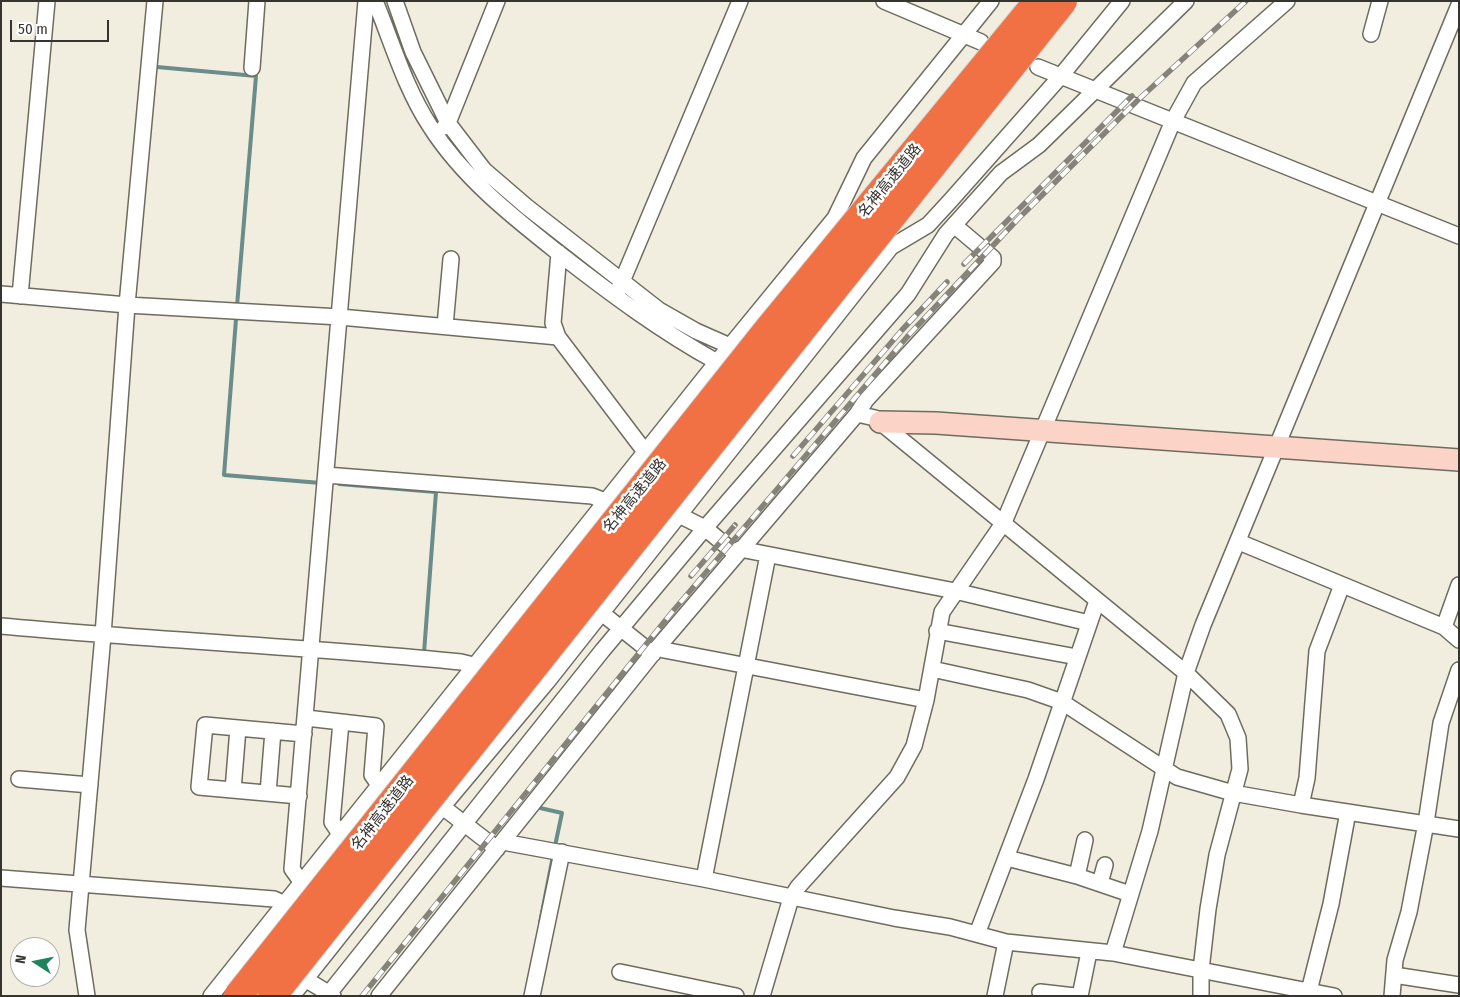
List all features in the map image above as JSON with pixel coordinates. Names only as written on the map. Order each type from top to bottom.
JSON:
[{"type":"highway","name":"名神高速道路","points":[[238,996],[766,332],[1038,1]]},
{"type":"highway","name":"名神高速道路","points":[[272,996],[1063,1]]},
{"type":"street","points":[[20,296],[47,1]]},
{"type":"street","points":[[87,996],[77,930],[103,635],[127,305],[155,1]]},
{"type":"street","points":[[252,68],[257,1]]},
{"type":"street","points":[[302,883],[292,869],[366,1]]},
{"type":"street","points":[[375,1],[411,89],[436,135],[454,159],[498,203],[614,296],[682,343],[717,362]]},
{"type":"street","points":[[395,1],[413,52],[448,123],[469,152],[500,185],[659,310],[696,331],[730,346]]},
{"type":"street","points":[[436,135],[448,123],[497,1]]},
{"type":"street","points":[[614,296],[622,282],[740,1]]},
{"type":"street","points":[[884,1],[980,42]]},
{"type":"street","points":[[212,996],[473,665],[835,218],[864,158],[965,36],[982,8],[991,1]]},
{"type":"street","points":[[292,996],[443,806],[601,613],[891,247],[928,224],[1060,77],[1122,1]]},
{"type":"street","points":[[305,979],[330,995],[464,824],[621,629],[705,528],[908,294],[946,234],[1001,173],[1039,146],[1186,1]]},
{"type":"street","points":[[762,996],[791,898],[798,886],[897,777],[914,746],[926,700],[937,631],[942,612],[1004,522],[1173,122],[1194,83],[1286,1]]},
{"type":"street","points":[[1371,34],[1380,1]]},
{"type":"street","points":[[1113,953],[1150,831],[1186,672],[1203,625],[1239,542],[1275,448],[1379,203],[1459,5]]},
{"type":"street","points":[[1038,67],[1459,236]]},
{"type":"street","points":[[379,996],[655,651],[857,414],[866,400],[993,262],[993,258],[954,225]]},
{"type":"street","points":[[560,253],[553,323],[558,337],[646,453]]},
{"type":"street","points":[[445,326],[451,259]]},
{"type":"street","points":[[1,294],[127,305],[340,317],[558,337]]},
{"type":"street","points":[[857,414],[875,418],[1004,522],[1097,601],[1186,672],[1228,714],[1238,738],[1240,769],[1216,864],[1200,970],[1201,996]]},
{"type":"street","points":[[880,422],[936,423],[1459,460]]},
{"type":"street","points":[[326,475],[592,496],[605,501]]},
{"type":"street","points":[[623,480],[676,518],[705,528],[738,552],[768,555],[955,591],[1089,623]]},
{"type":"street","points":[[1239,542],[1444,627],[1459,640]]},
{"type":"street","points":[[704,879],[768,555]]},
{"type":"street","points":[[549,571],[621,629],[655,651],[664,650],[747,665],[926,700]]},
{"type":"street","points":[[1301,805],[1307,778],[1316,651],[1342,585]]},
{"type":"street","points":[[1444,627],[1459,585]]},
{"type":"street","points":[[978,934],[1097,601]]},
{"type":"street","points":[[1,626],[103,635],[312,648],[461,662],[473,665]]},
{"type":"street","points":[[937,631],[1077,657]]},
{"type":"street","points":[[932,670],[1028,690],[1062,702],[1165,771],[1177,777],[1233,792],[1301,805],[1459,829]]},
{"type":"street","points":[[1392,996],[1394,975],[1426,823],[1441,723],[1459,670]]},
{"type":"street","points":[[306,718],[376,726],[372,775],[379,785]]},
{"type":"street","points":[[340,834],[332,822],[341,722]]},
{"type":"street","points":[[299,796],[199,787],[205,725],[304,734]]},
{"type":"street","points":[[233,790],[238,728]]},
{"type":"street","points":[[268,793],[274,731]]},
{"type":"street","points":[[393,767],[464,824],[500,846],[562,852],[894,918],[950,927],[1006,942],[1088,952],[1113,953],[1334,996]]},
{"type":"street","points":[[19,778],[90,785]]},
{"type":"street","points":[[1309,991],[1330,904],[1348,812]]},
{"type":"street","points":[[1077,876],[1085,840]]},
{"type":"street","points":[[532,996],[562,852]]},
{"type":"street","points":[[1006,858],[1077,876],[1130,894]]},
{"type":"street","points":[[1100,883],[1105,865]]},
{"type":"street","points":[[1,878],[274,900],[285,904]]},
{"type":"street","points":[[995,996],[1006,942]]},
{"type":"street","points":[[1080,996],[1088,952]]},
{"type":"street","points":[[620,972],[736,996]]},
{"type":"street","points":[[1394,975],[1459,984]]},
{"type":"street","points":[[1040,992],[1075,996]]},
{"type":"waterway","points":[[157,67],[256,76],[237,306]]},
{"type":"waterway","points":[[236,319],[224,475],[321,483]]},
{"type":"waterway","points":[[339,484],[436,492],[424,653]]},
{"type":"waterway","points":[[540,808],[562,813],[555,846]]},
{"type":"waterway","points":[[540,923],[553,856]]},
{"type":"railway","points":[[362,996],[673,611],[907,337],[1017,220],[1138,100],[1246,1]]},
{"type":"railway","points":[[964,264],[1132,96]]},
{"type":"railway","points":[[793,456],[902,330],[947,282]]},
{"type":"railway","points":[[691,576],[735,525]]}]
